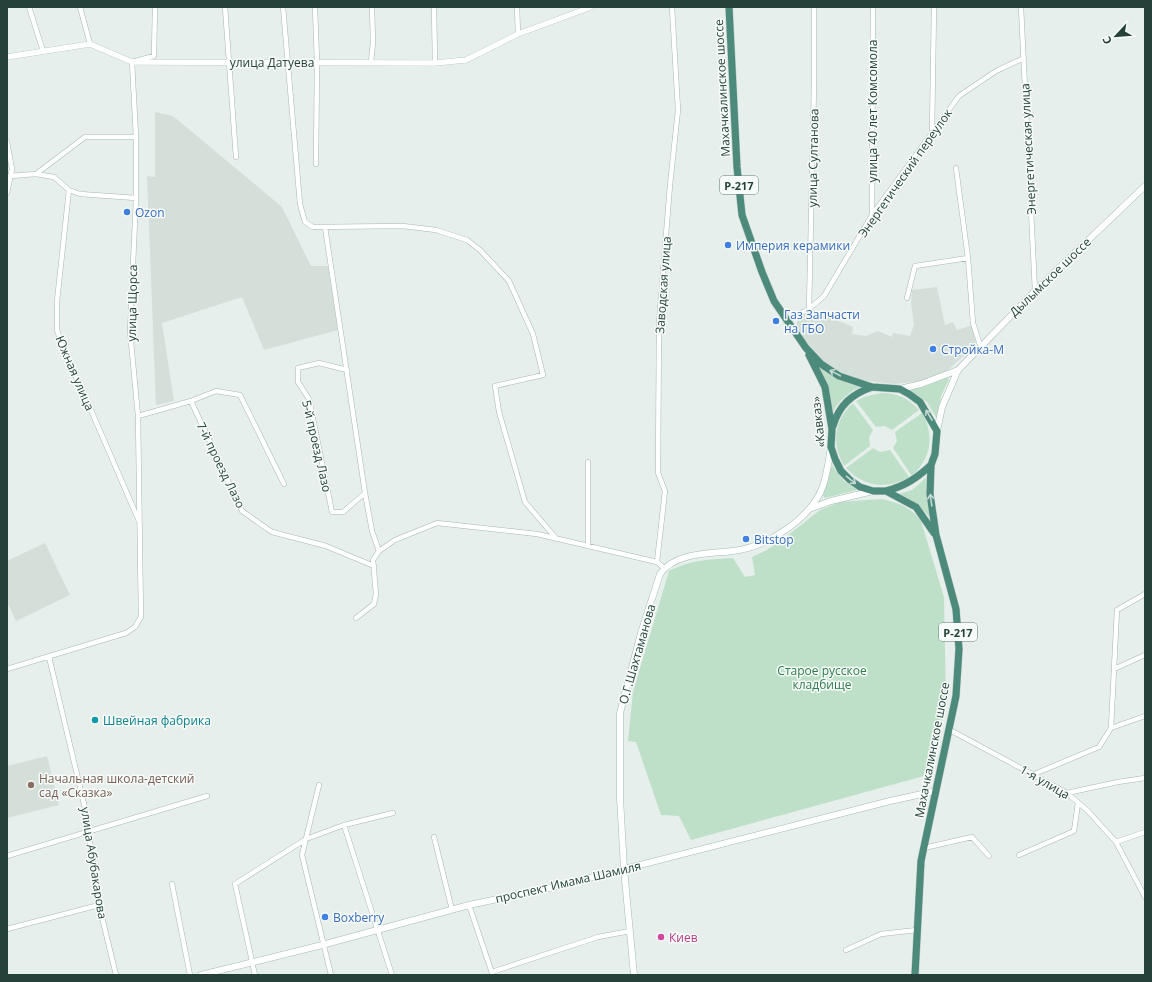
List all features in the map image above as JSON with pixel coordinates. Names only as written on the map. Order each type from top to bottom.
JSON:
[{"type":"highway","name":"Махачкалинское шоссе","points":[[729,7],[737,167],[742,215],[774,301],[786,321],[806,348],[830,371],[872,387],[900,389],[920,402],[938,431],[935,454],[931,465],[930,494],[936,535],[956,609],[958,656],[956,696],[950,730],[921,861],[916,975]]},
{"type":"highway","name":"«Кавказ»","points":[[806,348],[825,387],[832,429],[831,447],[835,460],[841,471],[860,487],[873,491],[886,491],[916,507],[936,535]]},
{"type":"highway","name":"Р-217","points":[[832,429],[842,406],[851,397],[872,387]]},
{"type":"highway","name":"Р-217","points":[[886,491],[902,487],[913,481],[931,465]]},
{"type":"main road","name":"Дылымское шоссе","points":[[958,370],[1035,291],[1145,186]]},
{"type":"main road","name":"Р-217","points":[[900,389],[921,384],[958,370]]},
{"type":"main road","name":"Р-217","points":[[938,431],[942,407],[958,370]]},
{"type":"main road","name":"Р-217","points":[[809,509],[823,487],[831,447]]},
{"type":"main road","name":"Р-217","points":[[809,509],[831,501],[873,491]]},
{"type":"main road","points":[[664,568],[675,561],[698,554],[750,548],[771,539],[790,526],[809,509]]},
{"type":"main road","name":"О.Г.Шахтаманова","points":[[634,975],[624,869],[620,798],[620,713],[641,634],[660,574],[664,568]]},
{"type":"main road","name":"проспект Имама Шамиля","points":[[201,975],[322,945],[470,905],[554,887],[883,803],[936,792]]},
{"type":"street","points":[[29,7],[43,51]]},
{"type":"street","points":[[7,57],[90,44],[80,7]]},
{"type":"street","points":[[132,62],[154,56],[155,7]]},
{"type":"street","points":[[225,7],[236,158]]},
{"type":"street","points":[[283,7],[300,204],[307,225],[313,227],[403,226],[436,230],[468,240],[480,250],[509,280],[533,334],[543,375],[495,386],[499,412],[525,502],[555,537]]},
{"type":"street","points":[[315,7],[317,62],[316,164]]},
{"type":"street","points":[[371,62],[373,42],[372,7]]},
{"type":"street","points":[[434,7],[436,62]]},
{"type":"street","points":[[517,7],[518,34]]},
{"type":"street","name":"улица Датуева","points":[[90,44],[132,62],[436,62],[466,60],[534,27],[592,7]]},
{"type":"street","name":"Заводская улица","points":[[657,562],[666,490],[658,473],[659,323],[678,110],[672,7]]},
{"type":"street","name":"улица Султанова","points":[[810,309],[814,7]]},
{"type":"street","name":"улица 40 лет Комсомола","points":[[872,215],[873,7]]},
{"type":"street","points":[[932,133],[934,7]]},
{"type":"street","name":"Энергетическая улица","points":[[1021,7],[1035,291]]},
{"type":"street","name":"Энергетический переулок","points":[[786,321],[810,309],[824,296],[872,215],[959,96],[996,71],[1024,58]]},
{"type":"street","name":"улица Щорса","points":[[49,657],[126,633],[135,627],[141,616],[138,416],[130,331],[136,198],[136,137],[132,62]]},
{"type":"street","points":[[36,174],[85,137],[136,137]]},
{"type":"street","points":[[7,142],[12,169],[7,193]]},
{"type":"street","points":[[956,168],[968,258],[973,323],[980,346]]},
{"type":"street","points":[[10,176],[36,174],[54,178],[69,190],[80,194],[136,198]]},
{"type":"street","name":"Южная улица","points":[[69,190],[57,301],[57,330],[67,360],[81,387],[140,523]]},
{"type":"street","points":[[325,227],[365,493],[372,531],[380,551]]},
{"type":"street","points":[[906,298],[915,266],[968,258]]},
{"type":"street","name":"5-й проезд Лазо","points":[[346,370],[319,363],[298,368],[298,382],[309,399],[332,512],[343,512],[365,493]]},
{"type":"street","points":[[138,416],[191,401],[216,391],[240,395],[284,484]]},
{"type":"street","name":"7-й проезд Лазо","points":[[191,401],[242,511],[272,532],[326,546],[374,566]]},
{"type":"street","points":[[588,462],[588,546]]},
{"type":"street","points":[[356,618],[374,604],[376,594],[373,560],[380,551],[395,540],[437,523],[555,537],[657,562],[664,568]]},
{"type":"street","points":[[1032,775],[1099,747],[1111,728],[1117,610],[1145,594]]},
{"type":"street","points":[[1114,669],[1145,655]]},
{"type":"street","points":[[7,669],[49,657]]},
{"type":"street","name":"улица Абубакарова","points":[[49,657],[85,808],[99,905],[116,975]]},
{"type":"street","points":[[1111,728],[1145,716]]},
{"type":"street","name":"1-я улица","points":[[950,730],[1067,794],[1078,803],[1116,842],[1145,897]]},
{"type":"street","points":[[1067,794],[1118,782],[1145,778]]},
{"type":"street","points":[[319,785],[302,855],[330,975]]},
{"type":"street","points":[[7,856],[207,796]]},
{"type":"street","points":[[1019,855],[1074,831],[1078,803]]},
{"type":"street","points":[[255,975],[235,884],[306,839],[344,825],[393,813]]},
{"type":"street","points":[[344,825],[392,975]]},
{"type":"street","points":[[1116,842],[1145,832]]},
{"type":"street","points":[[434,837],[452,910]]},
{"type":"street","points":[[924,848],[972,837],[989,856]]},
{"type":"street","points":[[172,884],[190,975]]},
{"type":"street","points":[[7,929],[99,905]]},
{"type":"street","points":[[470,905],[492,974],[598,937],[630,931]]},
{"type":"street","points":[[846,950],[881,934],[917,930]]},
{"type":"shaded area","points":[[155,112],[173,116],[282,207],[311,266],[328,266],[338,330],[264,350],[242,297],[162,323],[174,401],[156,405],[147,176],[155,177]]},
{"type":"shaded area","points":[[937,287],[945,325],[953,322],[957,330],[972,325],[976,344],[946,372],[922,381],[894,384],[857,380],[834,370],[821,360],[797,329],[797,321],[811,309],[853,327],[852,334],[866,336],[878,331],[892,337],[893,333],[910,336],[914,325],[911,303],[912,290]]},
{"type":"shaded area","points":[[45,543],[70,595],[16,621],[7,602],[7,561]]},
{"type":"shaded area","name":"Начальная школа-детский сад «Сказка»","points":[[47,756],[59,805],[7,818],[7,766]]},
{"type":"green space","points":[[819,367],[837,379],[863,386],[846,396],[833,411],[828,387]]},
{"type":"green space","points":[[947,378],[949,379],[941,396],[937,419],[927,402],[910,390]]},
{"type":"green space","points":[[881,393],[902,397],[911,402],[919,410],[892,430],[885,426],[876,427],[856,401],[864,397]]},
{"type":"green space","points":[[853,403],[873,430],[869,437],[870,446],[844,466],[837,449],[836,433],[842,417]]},
{"type":"green space","points":[[922,413],[929,430],[929,446],[923,462],[912,476],[893,448],[897,441],[895,432]]},
{"type":"green space","points":[[873,448],[880,452],[890,450],[909,477],[892,484],[884,485],[868,483],[860,479],[846,468]]},
{"type":"green space","points":[[832,465],[844,481],[857,490],[825,498],[823,496]]},
{"type":"green space","points":[[927,477],[926,490],[930,518],[918,504],[899,494],[912,490]]},
{"type":"green space","name":"Старое русское кладбище","points":[[881,499],[903,506],[913,512],[921,521],[944,597],[946,702],[924,776],[691,840],[679,816],[661,815],[636,742],[628,741],[633,692],[669,571],[692,562],[733,558],[745,577],[755,575],[752,557],[767,550],[820,510],[840,502]]},
{"type":"place","name":"Ozon","points":[[127,212]]},
{"type":"place","name":"Империя керамики","points":[[728,245]]},
{"type":"place","name":"Газ Запчасти на ГБО","points":[[776,321]]},
{"type":"place","name":"Стройка-М","points":[[933,349]]},
{"type":"place","name":"Bitstop","points":[[746,539]]},
{"type":"place","name":"Швейная фабрика","points":[[95,720]]},
{"type":"place","name":"Начальная школа-детский сад «Сказка»","points":[[31,785]]},
{"type":"place","name":"Boxberry","points":[[325,917]]},
{"type":"place","name":"Киев","points":[[661,937]]}]
